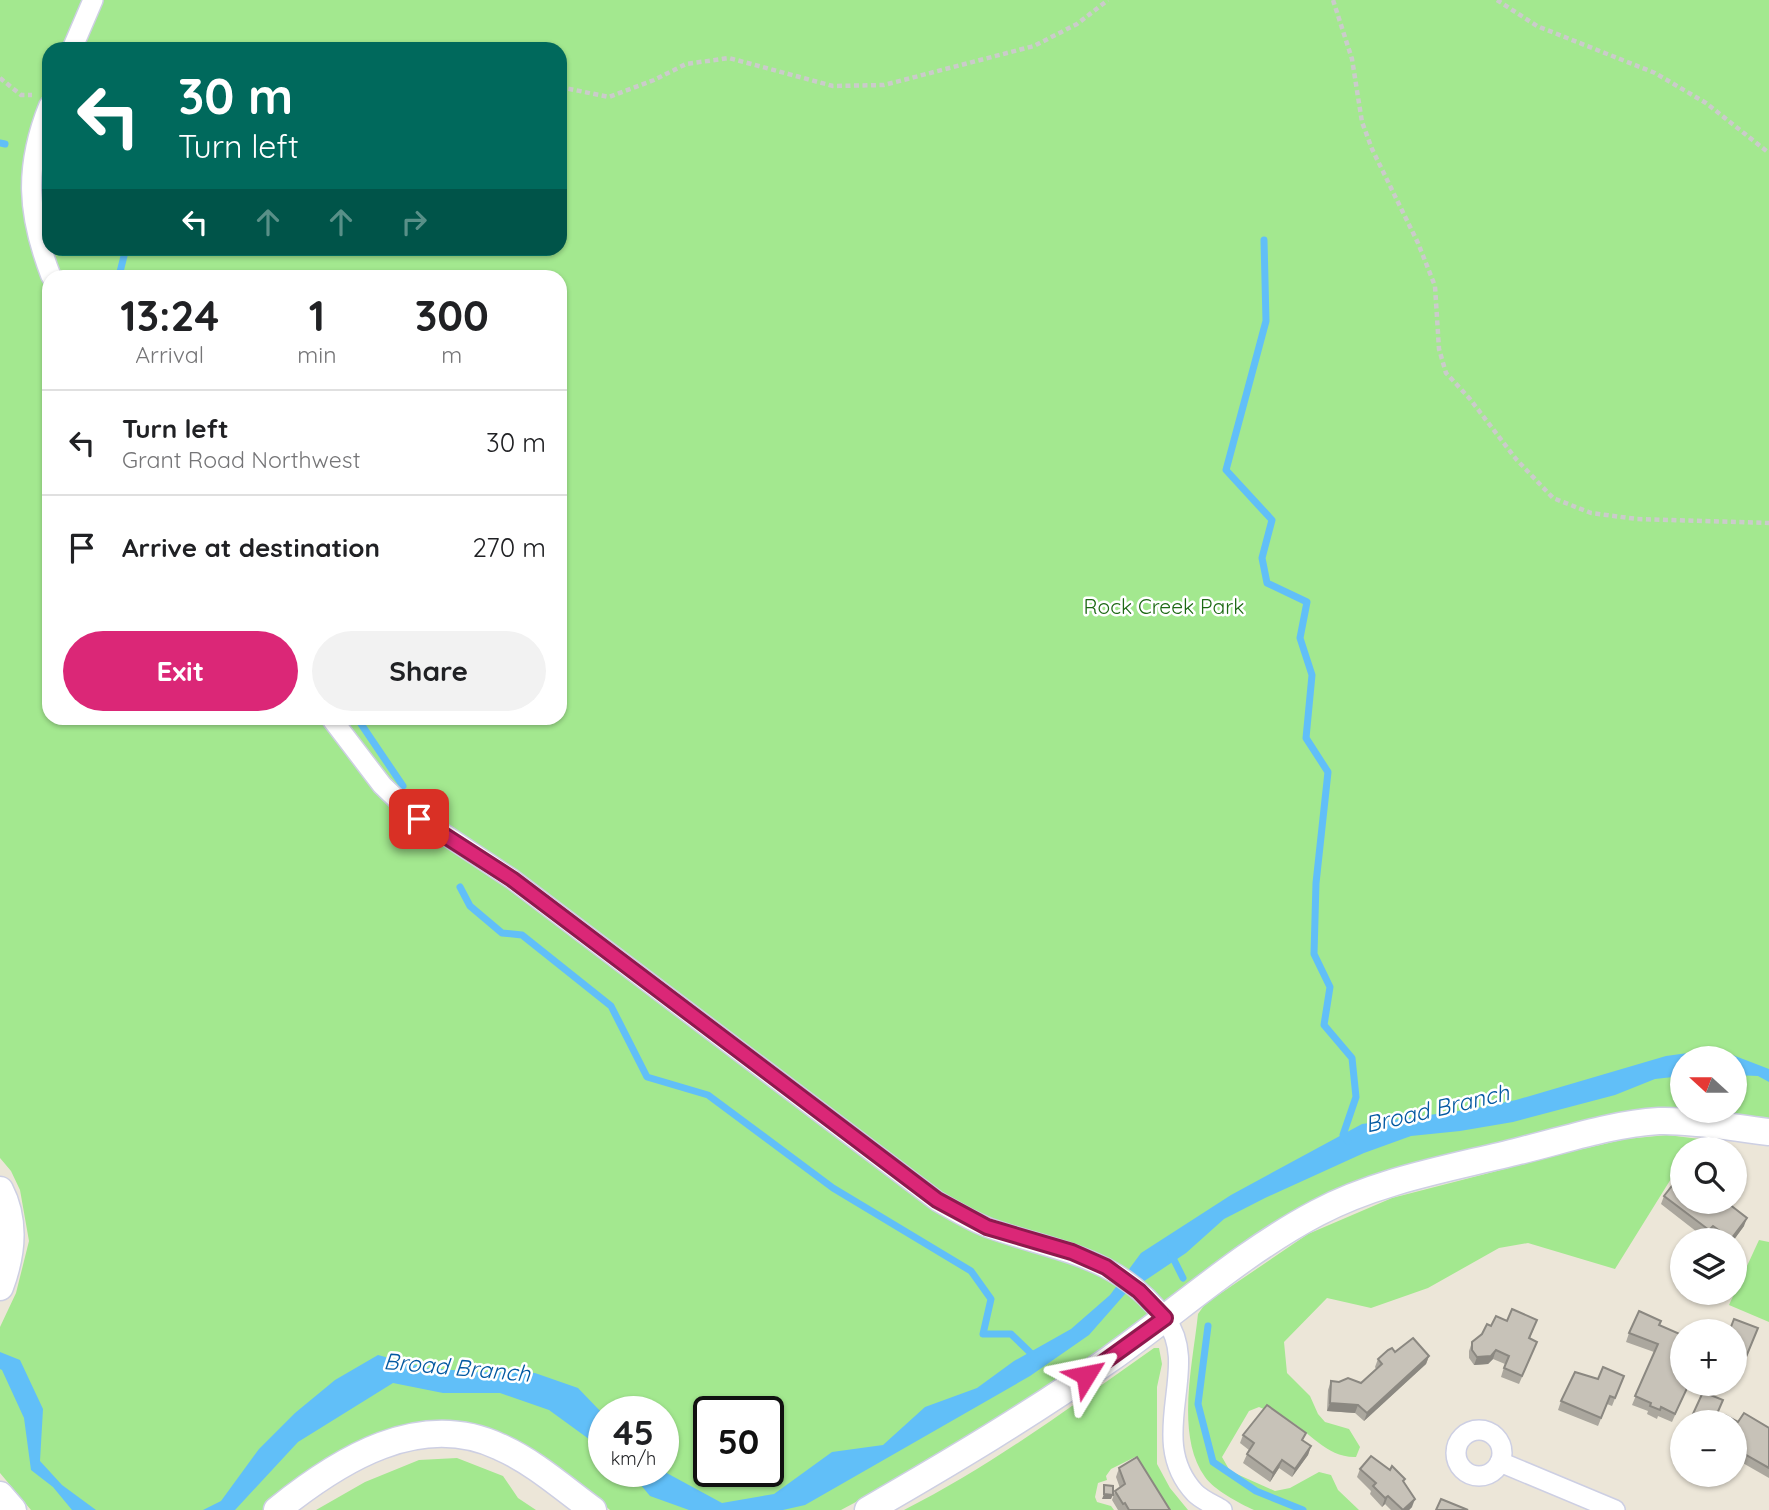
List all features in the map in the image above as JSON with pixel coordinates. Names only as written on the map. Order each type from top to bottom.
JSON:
[{"type":"main road","points":[[868,1510],[1019,1420],[1094,1370],[1197,1293],[1294,1226],[1338,1203],[1396,1182],[1642,1123],[1677,1121],[1769,1132]]},
{"type":"main road","points":[[0,1190],[8,1213],[11,1236],[9,1256],[0,1287]]},
{"type":"main road","points":[[277,1510],[319,1477],[352,1458],[393,1441],[445,1433],[468,1436],[502,1447],[532,1465],[593,1510]]},
{"type":"main road","points":[[0,1495],[13,1510]]},
{"type":"street","points":[[75,42],[93,0]]},
{"type":"street","points":[[42,110],[30,179],[36,226],[42,246]]},
{"type":"street","points":[[336,725],[382,785],[408,810],[512,879],[937,1200],[987,1227],[1083,1256],[1117,1273],[1139,1291],[1174,1331],[1179,1351],[1172,1429],[1174,1454],[1181,1474],[1196,1494],[1222,1510]]},
{"type":"street","points":[[1500,1462],[1615,1510]]},
{"type":"path","points":[[567,88],[609,97],[654,80],[686,64],[729,58],[833,86],[884,85],[1034,46],[1077,24],[1108,0]]},
{"type":"path","points":[[1333,0],[1352,59],[1362,122],[1435,286],[1439,349],[1446,373],[1470,399],[1516,459],[1553,498],[1591,513],[1637,519],[1769,523]]},
{"type":"path","points":[[1497,0],[1537,26],[1655,73],[1706,103],[1769,153]]},
{"type":"path","points":[[0,78],[21,95],[42,100]]},
{"type":"green space","name":"Rock Creek Park","points":[[0,0],[1769,0],[1769,1118],[1747,1116],[1747,1046],[1670,1046],[1670,1113],[1485,1149],[1317,1198],[1264,1233],[992,1429],[841,1510],[610,1510],[565,1473],[506,1436],[463,1421],[386,1433],[334,1456],[263,1510],[31,1510],[0,1473],[0,1327],[16,1293],[29,1241],[20,1190],[11,1171],[0,1158]]},
{"type":"green space","points":[[1667,1135],[1683,1137],[1670,1137],[1670,1180],[1615,1269],[1528,1243],[1499,1248],[1428,1288],[1371,1308],[1327,1298],[1284,1342],[1287,1373],[1310,1396],[1325,1422],[1349,1429],[1360,1447],[1356,1457],[1327,1449],[1294,1423],[1259,1407],[1249,1411],[1222,1457],[1230,1471],[1275,1491],[1290,1488],[1319,1472],[1331,1475],[1338,1490],[1359,1510],[1254,1510],[1209,1482],[1196,1460],[1188,1420],[1190,1376],[1198,1314],[1205,1304],[1308,1234],[1392,1198],[1626,1139]]},
{"type":"green space","points":[[1759,1240],[1769,1242],[1769,1322],[1729,1305],[1747,1305],[1747,1266]]},
{"type":"green space","points":[[1154,1348],[1159,1348],[1162,1364],[1157,1387],[1157,1464],[1170,1488],[1188,1510],[1169,1510],[1135,1457],[1111,1469],[1106,1476],[1107,1480],[1098,1483],[1095,1497],[1097,1502],[1111,1506],[1114,1510],[904,1510],[1001,1454]]},
{"type":"green space","points":[[457,1458],[503,1476],[518,1498],[536,1510],[316,1510],[365,1482],[419,1460]]},
{"type":"water","points":[[1670,1055],[1670,1077],[1655,1079],[1615,1095],[1513,1122],[1411,1136],[1364,1153],[1224,1219],[1186,1253],[1125,1294],[1089,1335],[1030,1376],[805,1505],[783,1510],[689,1510],[650,1496],[642,1487],[679,1487],[679,1480],[722,1503],[774,1494],[832,1452],[883,1445],[925,1407],[977,1388],[1014,1361],[1071,1329],[1110,1295],[1141,1253],[1231,1195],[1362,1124],[1466,1110],[1516,1100]]},
{"type":"water","points":[[1747,1061],[1769,1069],[1769,1082],[1758,1076],[1747,1076]]},
{"type":"water","points":[[0,1352],[20,1360],[43,1409],[40,1461],[62,1485],[96,1510],[72,1510],[53,1487],[31,1470],[24,1418],[0,1369]]},
{"type":"water","points":[[378,1355],[427,1368],[535,1373],[578,1388],[588,1398],[588,1438],[549,1410],[500,1393],[443,1393],[393,1383],[298,1442],[235,1510],[203,1510],[221,1501],[259,1449],[295,1413],[335,1380]]},
{"type":"building","points":[[1670,1188],[1670,1201],[1664,1196]]},
{"type":"building","points":[[1688,1214],[1742,1214],[1747,1218],[1739,1228],[1706,1228]]},
{"type":"building","points":[[1512,1309],[1537,1320],[1529,1338],[1537,1342],[1522,1376],[1504,1368],[1509,1356],[1496,1350],[1491,1356],[1477,1357],[1472,1350],[1472,1342],[1482,1334],[1487,1324],[1491,1326],[1496,1316],[1507,1321]]},
{"type":"building","points":[[1639,1311],[1661,1321],[1659,1325],[1670,1330],[1670,1396],[1683,1396],[1677,1410],[1670,1412],[1661,1407],[1660,1410],[1635,1396],[1658,1344],[1629,1333]]},
{"type":"building","points":[[1747,1324],[1758,1328],[1747,1355]]},
{"type":"building","points":[[1413,1338],[1429,1356],[1367,1413],[1358,1405],[1330,1403],[1331,1381],[1339,1382],[1348,1378],[1361,1383],[1382,1364],[1378,1359],[1388,1350],[1392,1348],[1395,1352]]},
{"type":"building","points":[[1603,1367],[1624,1376],[1615,1398],[1610,1396],[1601,1418],[1561,1401],[1575,1372],[1598,1379]]},
{"type":"building","points":[[1701,1396],[1713,1396],[1723,1400],[1719,1410],[1695,1410]]},
{"type":"building","points":[[1267,1405],[1306,1433],[1302,1440],[1311,1446],[1295,1469],[1282,1460],[1273,1473],[1247,1454],[1254,1443],[1243,1435]]},
{"type":"building","points":[[1747,1415],[1769,1428],[1769,1468],[1747,1455]]},
{"type":"building","points":[[1371,1456],[1390,1470],[1392,1466],[1405,1479],[1403,1481],[1415,1499],[1403,1510],[1388,1496],[1385,1498],[1373,1486],[1376,1483],[1360,1469]]},
{"type":"building","points":[[1137,1457],[1170,1510],[1129,1510],[1125,1503],[1123,1504],[1115,1491],[1125,1484],[1119,1468]]},
{"type":"building","points":[[1104,1485],[1113,1486],[1113,1495],[1104,1494]]},
{"type":"building","points":[[1441,1499],[1468,1510],[1436,1510]]},
{"type":"waterway","points":[[0,143],[5,144]]},
{"type":"waterway","name":"Broad Branch","points":[[1264,240],[1266,321],[1226,470],[1272,520],[1262,558],[1267,583],[1307,602],[1300,638],[1312,675],[1306,738],[1328,772],[1316,883],[1314,954],[1330,987],[1324,1025],[1352,1058],[1356,1097],[1343,1135],[1348,1141]]},
{"type":"waterway","points":[[120,270],[124,256]]},
{"type":"waterway","points":[[362,725],[403,786]]},
{"type":"waterway","points":[[460,887],[470,906],[502,933],[522,935],[611,1006],[647,1077],[708,1095],[833,1188],[971,1271],[991,1299],[983,1334],[1011,1334],[1037,1359]]},
{"type":"waterway","points":[[1171,1254],[1183,1278]]},
{"type":"waterway","points":[[1208,1326],[1198,1404],[1213,1462],[1256,1491],[1303,1510]]},
{"type":"route","points":[[419,819],[512,879],[937,1200],[987,1227],[1083,1256],[1125,1279],[1165,1318],[1086,1375]]}]
